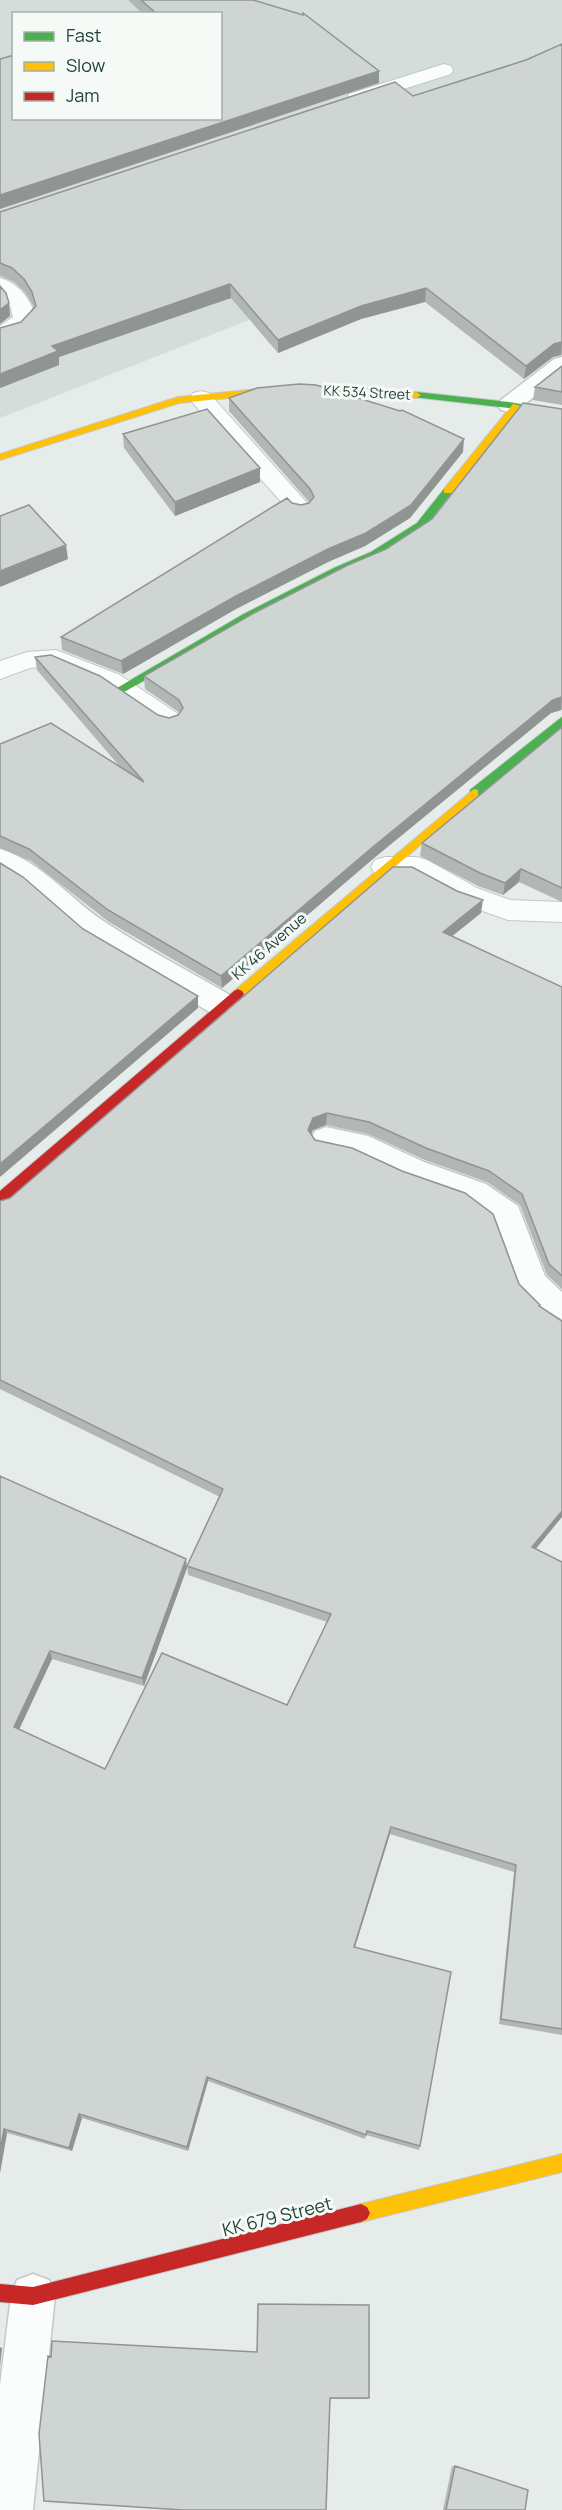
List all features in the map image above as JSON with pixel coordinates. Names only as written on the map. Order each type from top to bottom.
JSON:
[{"type":"street","points":[[122,688],[246,617],[338,570],[375,554],[421,525],[513,406],[562,364]]},
{"type":"street","name":"KK 534 Street","points":[[0,457],[178,400],[298,388],[415,395],[562,414]]},
{"type":"street","name":"KK 46 Avenue","points":[[0,1199],[385,867],[562,721]]},
{"type":"street","points":[[0,859],[36,881],[96,931],[224,1006]]},
{"type":"street","points":[[326,1140],[357,1145],[413,1171],[475,1193],[506,1216],[531,1284],[562,1314]]},
{"type":"street","name":"KK 679 Street","points":[[16,2294],[562,2163]]},
{"type":"street","points":[[9,2510],[16,2294]]},
{"type":"lane","points":[[343,102],[444,70]]},
{"type":"lane","points":[[0,285],[18,300],[24,310],[24,319],[14,328],[0,334]]},
{"type":"lane","points":[[201,398],[300,509]]},
{"type":"lane","points":[[0,671],[27,660],[56,658],[111,681],[169,720]]},
{"type":"lane","points":[[385,867],[417,867],[467,895],[508,910],[562,912]]},
{"type":"shaded area","points":[[0,0],[562,0],[562,189],[409,257],[0,418]]},
{"type":"building","points":[[141,0],[253,0],[303,15],[303,13],[379,71],[0,195],[0,59],[12,56],[12,120],[222,120],[222,12],[155,12]]},
{"type":"building","points":[[562,44],[562,342],[554,344],[526,366],[426,288],[361,306],[278,340],[230,284],[52,346],[58,351],[0,374],[0,328],[21,322],[36,306],[32,292],[24,279],[12,268],[0,263],[0,212],[395,82],[413,96],[526,60]]},
{"type":"building","points":[[0,286],[6,293],[9,303],[0,310]]},
{"type":"building","points":[[562,366],[562,392],[535,387]]},
{"type":"building","points":[[299,384],[316,385],[402,410],[464,439],[411,505],[366,533],[328,549],[236,596],[121,661],[61,637],[287,498],[292,503],[301,505],[309,503],[314,497],[310,489],[229,398],[257,388]]},
{"type":"building","points":[[523,403],[562,409],[562,697],[553,700],[374,846],[221,976],[108,910],[29,849],[0,836],[0,744],[51,723],[144,782],[35,657],[51,655],[100,676],[158,715],[169,718],[178,715],[183,708],[179,700],[144,676],[256,612],[348,565],[386,549],[432,519]]},
{"type":"building","points":[[207,409],[260,468],[175,502],[123,434]]},
{"type":"building","points":[[29,505],[66,545],[0,571],[0,516]]},
{"type":"building","points":[[562,727],[562,888],[521,869],[505,883],[480,873],[422,843]]},
{"type":"building","points":[[0,863],[23,877],[83,929],[198,996],[0,1164]]},
{"type":"building","points":[[393,867],[412,867],[457,891],[483,900],[443,932],[562,987],[562,1276],[549,1264],[522,1194],[489,1171],[426,1148],[369,1122],[327,1113],[313,1118],[308,1130],[315,1140],[352,1148],[402,1171],[465,1193],[493,1214],[519,1284],[539,1306],[562,1321],[562,1511],[532,1547],[562,1562],[562,2029],[501,2019],[516,1865],[391,1827],[354,1947],[451,1972],[420,2146],[367,2131],[366,2135],[207,2077],[187,2147],[79,2114],[69,2148],[4,2129],[0,2151],[0,1476],[186,1559],[142,1678],[50,1651],[14,1727],[105,1769],[162,1653],[287,1705],[331,1614],[187,1566],[223,1489],[0,1380],[0,1201],[10,1198]]},
{"type":"building","points":[[258,2304],[369,2305],[369,2398],[330,2398],[326,2510],[183,2510],[44,2501],[39,2434],[48,2356],[51,2357],[52,2341],[257,2352]]},
{"type":"building","points":[[455,2466],[528,2490],[525,2510],[446,2510]]},
{"type":"traffic: fast","points":[[416,395],[509,405],[562,414]]},
{"type":"traffic: fast","points":[[122,688],[246,617],[338,570],[375,554],[421,525],[448,491]]},
{"type":"traffic: fast","points":[[474,793],[562,721]]},
{"type":"traffic: slow","points":[[0,457],[178,400],[299,388],[416,395]]},
{"type":"traffic: slow","points":[[448,491],[516,406]]},
{"type":"traffic: slow","points":[[238,994],[474,793]]},
{"type":"traffic: slow","points":[[361,2213],[562,2163]]},
{"type":"traffic: jam","points":[[0,1199],[238,994]]},
{"type":"traffic: jam","points":[[0,2293],[33,2296],[361,2213]]}]
